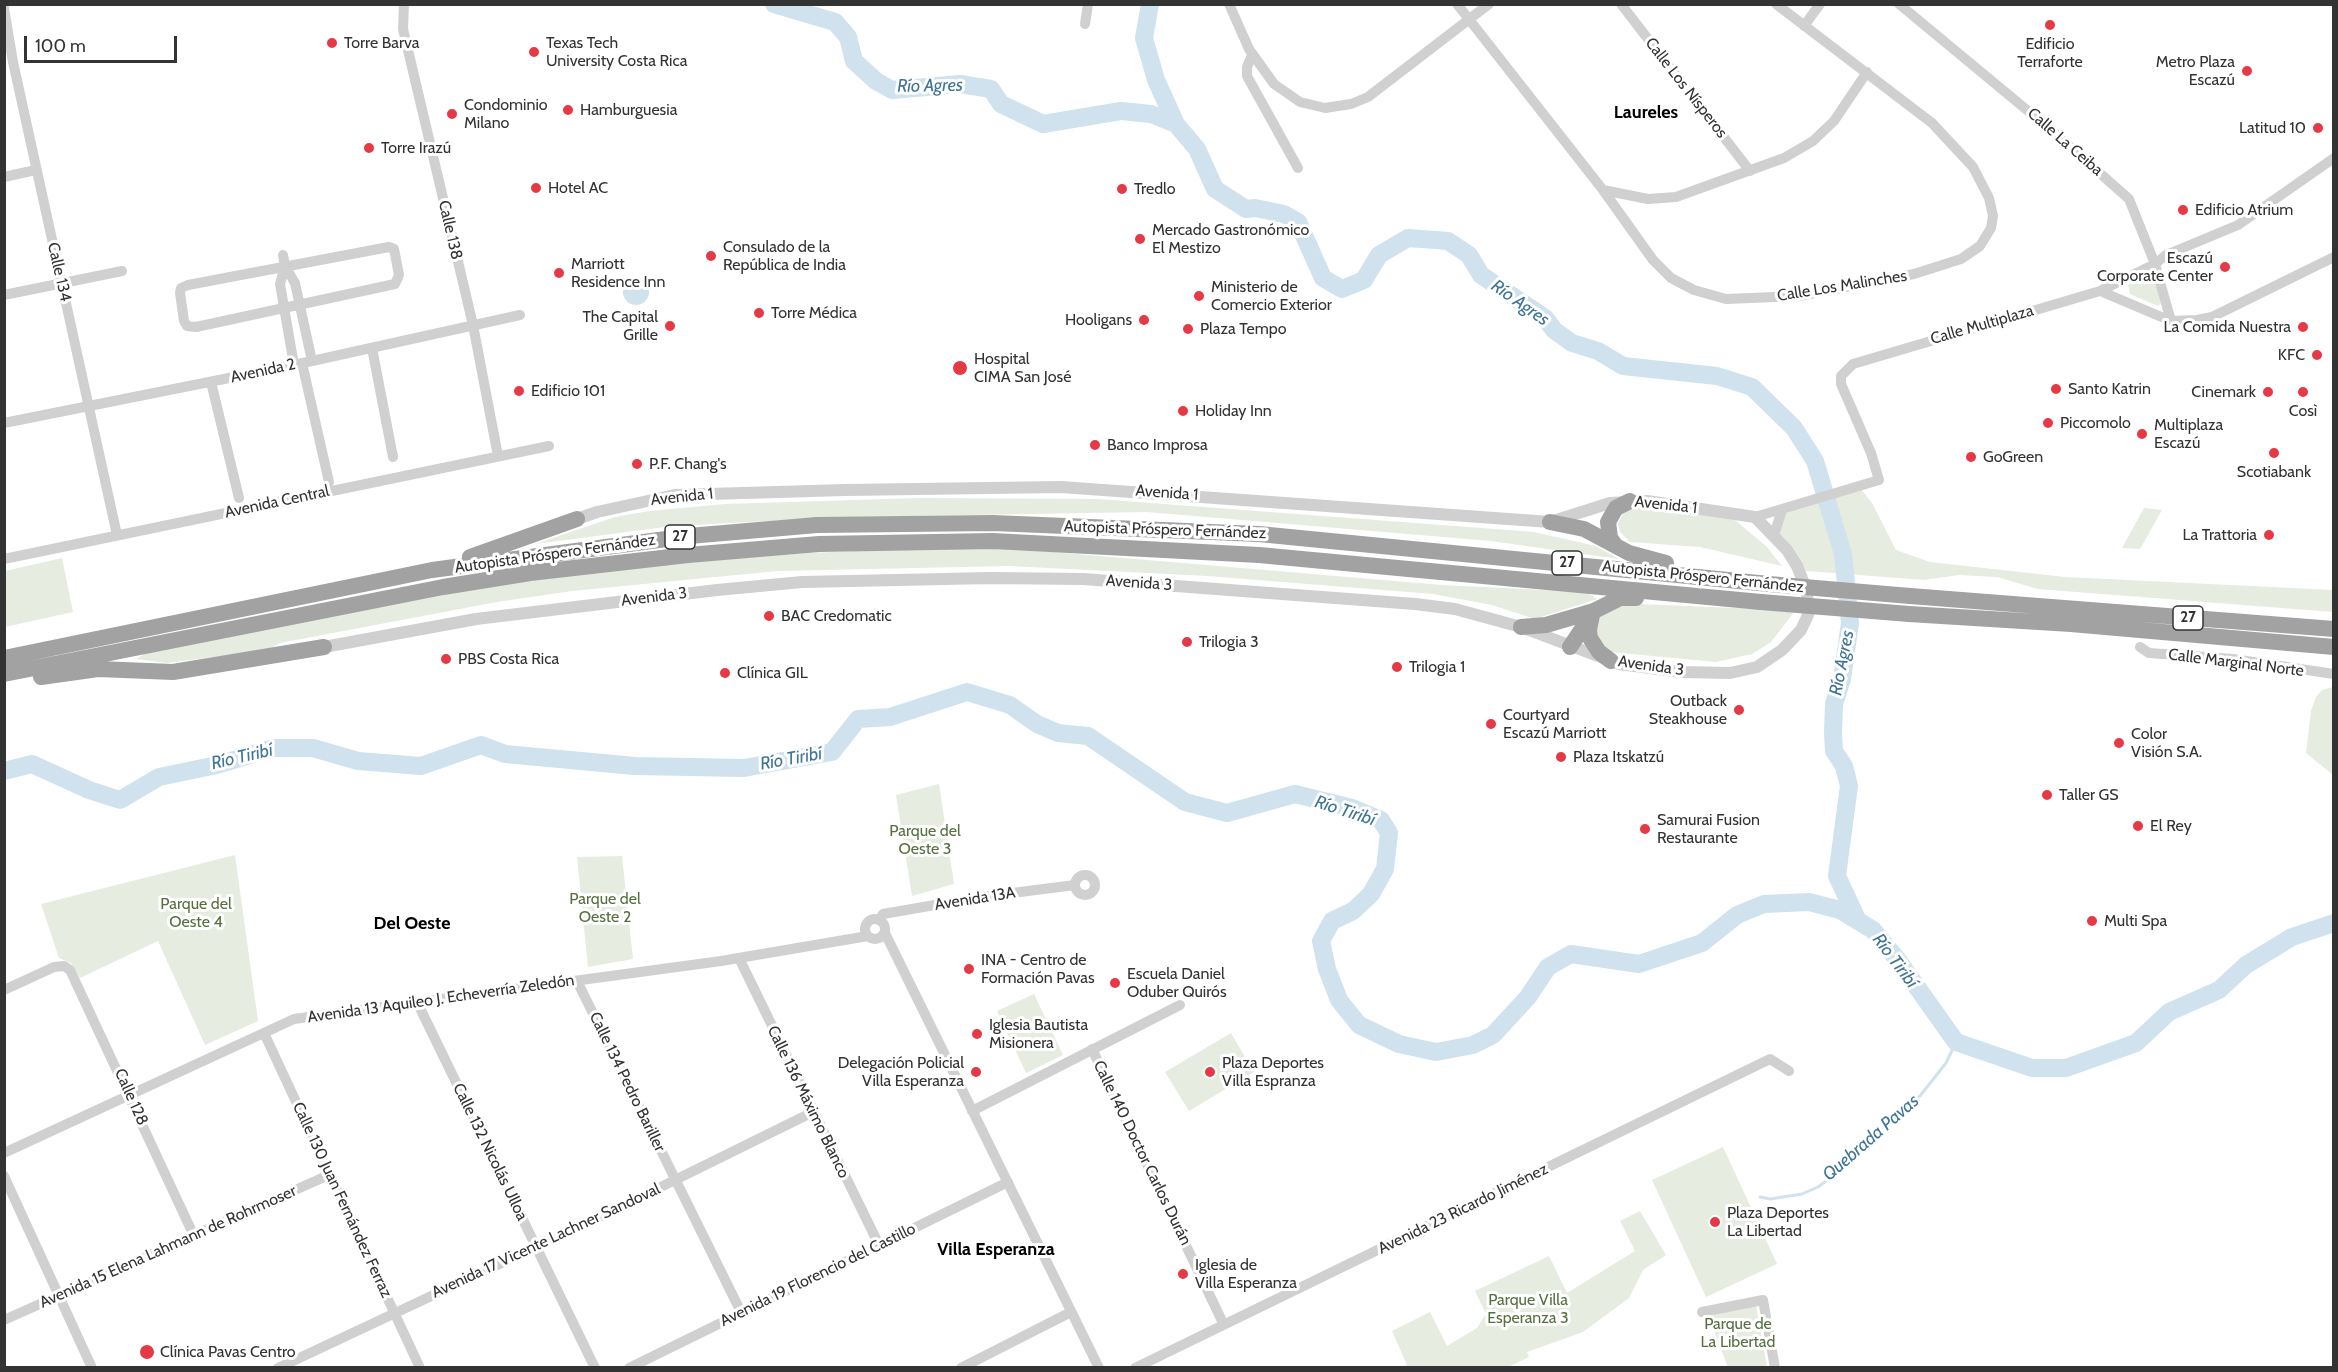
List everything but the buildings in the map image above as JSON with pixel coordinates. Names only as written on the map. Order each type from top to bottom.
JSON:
[{"type":"highway","points":[[1615,545],[1608,530],[1611,514],[1622,503],[1630,501]]},
{"type":"highway","points":[[432,570],[577,519]]},
{"type":"highway","points":[[1550,522],[1584,529],[1644,559],[1699,567],[1762,583]]},
{"type":"highway","name":"Autopista Próspero Fernández","points":[[4,658],[432,570],[700,535],[817,525],[993,523],[1259,534],[1762,583],[2334,629]]},
{"type":"highway","name":"Autopista Próspero Fernández","points":[[4,674],[487,580],[688,555],[819,544],[993,541],[1259,555],[1761,602],[2071,624],[2334,647]]},
{"type":"highway","points":[[1521,627],[1546,625],[1594,611],[1620,598],[1739,600]]},
{"type":"highway","points":[[1594,611],[1589,623],[1590,638],[1599,652],[1611,661]]},
{"type":"highway","points":[[1570,648],[1594,611]]},
{"type":"highway","points":[[4,678],[98,669],[172,672],[324,647]]},
{"type":"street","name":"Calle 138","points":[[404,4],[403,29],[473,325],[498,456]]},
{"type":"street","points":[[1085,24],[1088,4]]},
{"type":"street","points":[[1229,4],[1252,55],[1274,84],[1295,99],[1316,107],[1343,106],[1377,91],[1489,4]]},
{"type":"street","name":"Calle Los Malinches","points":[[1457,4],[1468,21],[1603,190],[1653,260],[1671,278],[1694,290],[1726,299],[1799,296],[1914,274],[1961,259],[1980,246],[1991,228],[1993,216],[1989,198],[1973,167],[1932,123],[1776,4]]},
{"type":"street","name":"Calle Los Nísperos","points":[[1621,4],[1750,171]]},
{"type":"street","points":[[1803,26],[1820,4]]},
{"type":"street","name":"Calle La Ceiba","points":[[1899,4],[2060,137],[2129,199],[2155,264],[2171,321]]},
{"type":"street","name":"Calle 134","points":[[4,8],[9,63],[62,282],[117,535]]},
{"type":"street","points":[[1252,55],[1247,68],[1247,76],[1298,168]]},
{"type":"street","points":[[1603,190],[1658,200],[1701,190],[1784,158],[1813,141],[1834,121],[1867,72]]},
{"type":"street","name":"Calle Multiplaza","points":[[1755,517],[1879,480],[1871,453],[1841,384],[1841,376],[1853,364],[2100,291],[2155,264],[2166,255],[2238,225],[2334,158]]},
{"type":"street","points":[[4,177],[36,170]]},
{"type":"street","points":[[389,247],[394,249],[399,275],[395,284],[300,305],[196,327],[188,326],[183,321],[181,288],[284,261],[389,247]]},
{"type":"street","points":[[2100,291],[2171,321],[2197,320],[2212,317],[2334,257]]},
{"type":"street","points":[[284,261],[295,283],[300,305],[303,363]]},
{"type":"street","points":[[284,261],[280,284],[283,308],[303,363],[329,482]]},
{"type":"street","points":[[4,295],[123,271]]},
{"type":"street","name":"Avenida 2","points":[[4,423],[303,363],[520,315]]},
{"type":"street","points":[[372,348],[393,457]]},
{"type":"street","points":[[211,382],[239,498]]},
{"type":"street","name":"Avenida Central","points":[[4,559],[549,446]]},
{"type":"street","name":"Avenida 1","points":[[577,519],[597,512],[675,495],[1061,487],[1550,522],[1610,503],[1630,501],[1661,502],[1755,517]]},
{"type":"street","points":[[1774,535],[1787,509]]},
{"type":"street","name":"Avenida 3","points":[[324,647],[486,618],[802,582],[991,578],[1083,579],[1415,604],[1483,615],[1611,661],[1681,672],[1730,673],[1757,667],[1782,650],[1801,630],[1808,615],[1807,591],[1797,566],[1774,535],[1755,517]]},
{"type":"street","name":"Calle Marginal Norte","points":[[2140,647],[2149,653],[2233,659],[2334,675]]},
{"type":"street","name":"Avenida 13A","points":[[879,920],[883,914],[981,897],[1075,885]]},
{"type":"street","points":[[885,933],[877,939],[868,936],[865,930],[867,923],[879,920],[884,924],[885,933],[1099,1368]]},
{"type":"street","name":"Avenida 13 Aquileo J. Echeverría Zeledón","points":[[4,1153],[294,1019],[739,958],[868,936]]},
{"type":"street","name":"Calle 136 Máximo Blanco","points":[[739,958],[879,1245]]},
{"type":"street","name":"Calle 128","points":[[4,990],[60,966],[70,970],[81,989],[194,1236]]},
{"type":"street","name":"Calle 134 Pedro Bariller","points":[[577,981],[741,1312]]},
{"type":"street","name":"Calle 132 Nicolás Ulloa","points":[[417,1002],[595,1368]]},
{"type":"street","points":[[972,1111],[1180,1005]]},
{"type":"street","name":"Calle 130 Juan Fernández Ferraz","points":[[264,1033],[420,1368]]},
{"type":"street","name":"Calle 140 Doctor Carlos Durán","points":[[1092,1049],[1223,1323]]},
{"type":"street","name":"Avenida 23 Ricardo Jiménez","points":[[1135,1368],[1223,1323],[1770,1059],[1789,1071]]},
{"type":"street","name":"Avenida 17 Vicente Lachner Sandoval","points":[[278,1368],[536,1247],[813,1112]]},
{"type":"street","name":"Avenida 15 Elena Lahmann de Rohrmoser","points":[[4,1320],[331,1174]]},
{"type":"street","points":[[4,1176],[92,1368]]},
{"type":"street","name":"Avenida 19 Florencio del Castillo","points":[[629,1368],[1008,1182]]},
{"type":"street","points":[[1702,1312],[1763,1300],[1775,1368]]},
{"type":"street","points":[[961,1368],[1071,1312]]},
{"type":"green space","points":[[2148,274],[2153,275],[2162,302],[2158,306],[2130,294],[2128,285]]},
{"type":"green space","points":[[1860,488],[1872,503],[1896,550],[1930,562],[2065,577],[2333,590],[2333,612],[2038,589],[1997,577],[1959,575],[1924,580],[1807,571],[1800,568],[1779,539],[1778,518],[1785,513]]},
{"type":"green space","points":[[920,498],[1098,499],[1534,532],[1596,546],[1619,559],[1491,541],[1147,512],[849,517],[673,526],[535,544],[615,517],[649,511],[725,504]]},
{"type":"green space","points":[[1666,506],[1712,511],[1736,521],[1766,546],[1782,566],[1700,547],[1630,542],[1620,532],[1618,523],[1626,509]]},
{"type":"green space","points":[[2144,508],[2162,510],[2140,549],[2122,548]]},
{"type":"green space","points":[[982,546],[1442,585],[1586,592],[1597,599],[1535,619],[1492,605],[1433,594],[1208,576],[1009,566],[777,571],[572,591],[497,602],[280,643],[267,650],[238,654],[167,663],[136,659],[151,650],[494,582],[590,569],[809,553]]},
{"type":"green space","points":[[62,558],[73,612],[5,627],[5,571]]},
{"type":"green space","points":[[1636,604],[1794,612],[1771,642],[1752,654],[1716,662],[1610,652],[1601,647],[1594,622],[1604,609]]},
{"type":"green space","points":[[2334,687],[2333,775],[2306,753],[2311,711],[2316,697],[2322,690]]},
{"type":"green space","name":"Parque del Oeste 3","points":[[939,784],[954,884],[912,896],[896,795]]},
{"type":"green space","name":"Parque del Oeste 4","points":[[235,855],[258,1021],[205,1045],[158,941],[80,978],[71,963],[59,958],[41,904]]},
{"type":"green space","name":"Parque del Oeste 2","points":[[622,856],[633,959],[588,967],[577,857]]},
{"type":"green space","points":[[1034,994],[1063,1055],[1026,1073],[997,1011]]},
{"type":"green space","name":"Plaza Deportes Villa Espranza","points":[[1231,1033],[1254,1072],[1189,1111],[1165,1072]]},
{"type":"green space","name":"Plaza Deportes La Libertad","points":[[1723,1147],[1777,1264],[1706,1297],[1652,1180]]},
{"type":"green space","name":"Parque Villa Esperanza 3","points":[[1640,1211],[1666,1255],[1643,1270],[1629,1298],[1583,1332],[1527,1352],[1529,1357],[1508,1367],[1402,1367],[1407,1365],[1392,1331],[1430,1312],[1447,1346],[1477,1328],[1486,1314],[1475,1291],[1549,1256],[1567,1293],[1635,1251],[1620,1221]]},
{"type":"green space","name":"Parque de La Libertad","points":[[1756,1305],[1767,1367],[1728,1367],[1708,1316]]},
{"type":"water","points":[[636,279],[645,283],[649,292],[645,301],[636,305],[627,301],[623,292],[627,283]]},
{"type":"waterway","name":"Río Agres","points":[[774,4],[835,22],[848,37],[854,61],[876,81],[892,90],[960,84],[991,89],[1001,104],[1043,124],[1121,111],[1151,114],[1176,124],[1197,149],[1215,189],[1246,209],[1255,208],[1284,214],[1298,222],[1323,278],[1342,289],[1364,280],[1379,255],[1408,238],[1448,241],[1469,255],[1481,275],[1545,318],[1554,330],[1572,343],[1598,351],[1623,366],[1717,376],[1752,387],[1794,428],[1815,461],[1843,554],[1850,623],[1842,679],[1834,704],[1833,733],[1834,751],[1844,766],[1849,786],[1837,876],[1857,919]]},
{"type":"waterway","points":[[1150,4],[1144,38],[1156,80],[1176,124]]},
{"type":"waterway","name":"Río Tiribí","points":[[4,771],[32,764],[89,790],[120,800],[159,777],[217,765],[273,748],[313,748],[358,761],[421,766],[481,745],[505,754],[635,766],[744,768],[832,752],[858,719],[890,717],[967,692],[1010,705],[1037,724],[1058,733],[1088,736],[1185,802],[1227,813],[1295,794],[1352,808],[1381,820],[1389,833],[1385,869],[1371,894],[1353,911],[1332,921],[1321,941],[1327,969],[1339,1000],[1359,1025],[1399,1044],[1436,1052],[1473,1045],[1493,1035],[1528,997],[1548,967],[1571,954],[1639,964],[1702,943],[1737,915],[1764,904],[1809,902],[1840,910],[1873,930],[1897,959],[1956,1042],[2032,1068],[2066,1068],[2136,1043],[2169,1012],[2219,990],[2246,965],[2292,937],[2334,923]]},
{"type":"waterway","name":"Quebrada Pavas","points":[[1760,1197],[1770,1199],[1802,1194],[1818,1187],[1834,1175],[1877,1136],[1908,1102],[1920,1096],[1946,1063],[1956,1042]]},
{"type":"place","name":"Edificio Terraforte","points":[[2050,25]]},
{"type":"place","name":"Torre Barva","points":[[332,43]]},
{"type":"place","name":"Texas Tech University Costa Rica","points":[[534,52]]},
{"type":"place","name":"Metro Plaza Escazú","points":[[2247,71]]},
{"type":"place","name":"Hamburguesia","points":[[568,110]]},
{"type":"place","name":"Condominio Milano","points":[[452,114]]},
{"type":"place","name":"Latitud 10","points":[[2318,128]]},
{"type":"place","name":"Torre Irazú","points":[[369,148]]},
{"type":"place","name":"Hotel AC","points":[[536,188]]},
{"type":"place","name":"Tredlo","points":[[1122,189]]},
{"type":"place","name":"Edificio Atrium","points":[[2183,210]]},
{"type":"place","name":"Mercado Gastronómico El Mestizo","points":[[1140,239]]},
{"type":"place","name":"Consulado de la República de India","points":[[711,256]]},
{"type":"place","name":"Escazú Corporate Center","points":[[2225,267]]},
{"type":"place","name":"Marriott Residence Inn","points":[[559,273]]},
{"type":"place","name":"Ministerio de Comercio Exterior","points":[[1199,296]]},
{"type":"place","name":"Torre Médica","points":[[759,313]]},
{"type":"place","name":"Hooligans","points":[[1144,320]]},
{"type":"place","name":"The Capital Grille","points":[[670,326]]},
{"type":"place","name":"La Comida Nuestra","points":[[2303,327]]},
{"type":"place","name":"Plaza Tempo","points":[[1188,329]]},
{"type":"place","name":"KFC","points":[[2317,355]]},
{"type":"place","name":"Hospital CIMA San José","points":[[960,368]]},
{"type":"place","name":"Santo Katrin","points":[[2056,389]]},
{"type":"place","name":"Edificio 101","points":[[519,391]]},
{"type":"place","name":"Cinemark","points":[[2268,392]]},
{"type":"place","name":"Così","points":[[2303,392]]},
{"type":"place","name":"Holiday Inn","points":[[1183,411]]},
{"type":"place","name":"Piccomolo","points":[[2048,423]]},
{"type":"place","name":"Multiplaza Escazú","points":[[2142,434]]},
{"type":"place","name":"Banco Improsa","points":[[1095,445]]},
{"type":"place","name":"Scotiabank","points":[[2274,453]]},
{"type":"place","name":"GoGreen","points":[[1971,457]]},
{"type":"place","name":"P.F. Chang's","points":[[637,464]]},
{"type":"place","name":"La Trattoria","points":[[2269,535]]},
{"type":"place","name":"BAC Credomatic","points":[[769,616]]},
{"type":"place","name":"Trilogia 3","points":[[1187,642]]},
{"type":"place","name":"PBS Costa Rica","points":[[446,659]]},
{"type":"place","name":"Trilogia 1","points":[[1397,667]]},
{"type":"place","name":"Clínica GIL","points":[[725,673]]},
{"type":"place","name":"Outback Steakhouse","points":[[1739,710]]},
{"type":"place","name":"Courtyard Escazú Marriott","points":[[1491,724]]},
{"type":"place","name":"Color Visión S.A.","points":[[2119,743]]},
{"type":"place","name":"Plaza Itskatzú","points":[[1561,757]]},
{"type":"place","name":"Taller GS","points":[[2047,795]]},
{"type":"place","name":"El Rey","points":[[2138,826]]},
{"type":"place","name":"Samurai Fusion Restaurante","points":[[1645,829]]},
{"type":"place","name":"Multi Spa","points":[[2092,921]]},
{"type":"place","name":"INA - Centro de Formación Pavas","points":[[969,969]]},
{"type":"place","name":"Escuela Daniel Oduber Quirós","points":[[1115,983]]},
{"type":"place","name":"Iglesia Bautista Misionera","points":[[977,1034]]},
{"type":"place","name":"Delegación Policial Villa Esperanza","points":[[976,1072]]},
{"type":"place","name":"Plaza Deportes Villa Espranza","points":[[1210,1072]]},
{"type":"place","name":"Plaza Deportes La Libertad","points":[[1715,1222]]},
{"type":"place","name":"Iglesia de Villa Esperanza","points":[[1183,1274]]},
{"type":"place","name":"Clínica Pavas Centro","points":[[147,1352]]},
{"type":"district","name":"Laureles","points":[[1646,113]]},
{"type":"district","name":"Del Oeste","points":[[412,924]]},
{"type":"district","name":"Villa Esperanza","points":[[996,1250]]}]
